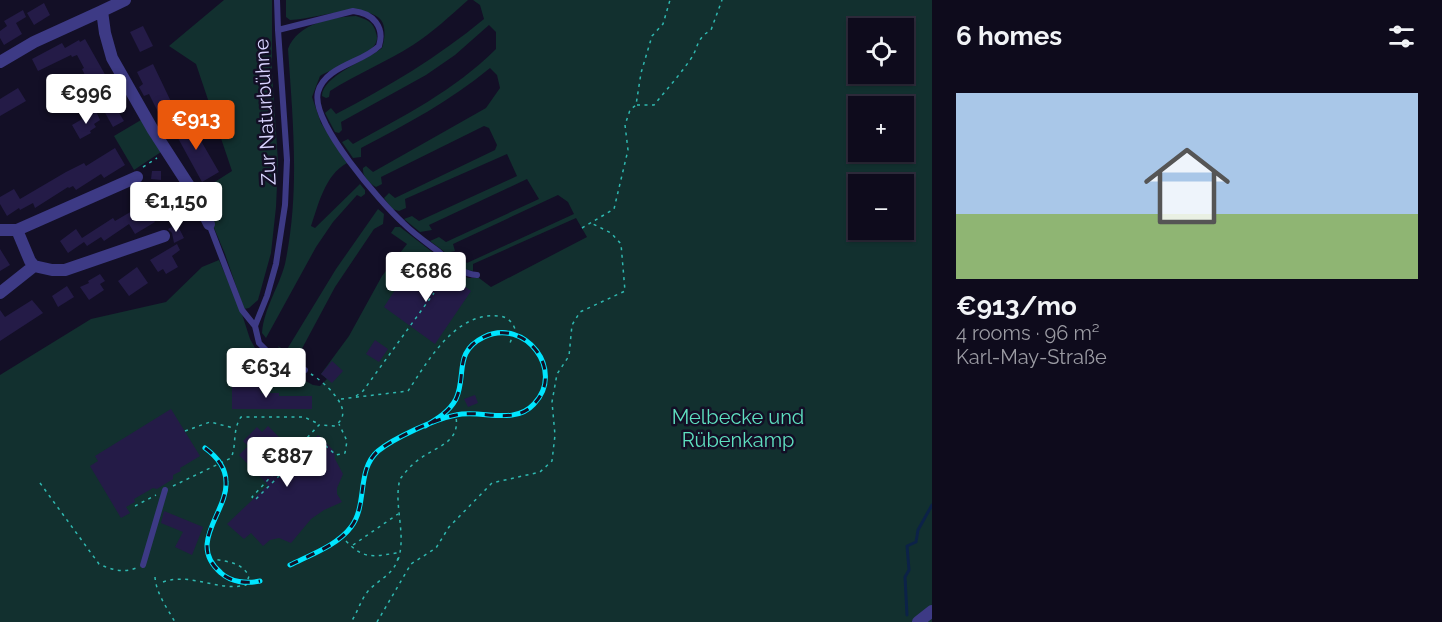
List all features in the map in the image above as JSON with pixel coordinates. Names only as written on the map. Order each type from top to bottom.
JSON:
[{"type":"street","points":[[0,62],[34,42],[125,0]]},
{"type":"street","points":[[102,11],[112,58],[153,130],[195,195],[209,224]]},
{"type":"street","points":[[0,230],[16,230],[137,177]]},
{"type":"street","points":[[16,230],[34,266],[52,270],[65,270],[164,236]]},
{"type":"street","points":[[0,293],[34,266]]},
{"type":"street","points":[[918,622],[932,611]]},
{"type":"lane","name":"Zur Naturbühne","points":[[255,326],[276,264],[285,205],[287,160],[277,0]]},
{"type":"lane","points":[[278,30],[353,11],[363,13],[377,23],[381,39],[376,48],[369,55],[333,73],[321,85],[317,97],[320,113],[357,172],[385,206],[403,224],[462,272],[477,275]]},
{"type":"lane","points":[[209,224],[242,310],[255,326],[259,343],[288,367],[305,370]]},
{"type":"lane","points":[[143,565],[165,490]]},
{"type":"path","points":[[636,105],[641,73],[652,36],[663,24],[670,0]]},
{"type":"path","points":[[582,228],[614,209],[628,150],[625,125],[630,110],[636,105],[654,105],[692,59],[698,42],[704,34],[711,30],[722,0]]},
{"type":"path","points":[[137,177],[135,172],[167,151]]},
{"type":"path","points":[[377,622],[411,564],[436,548],[449,527],[492,483],[540,472],[552,461],[555,435],[552,402],[557,374],[569,356],[572,325],[580,312],[625,291],[621,244],[611,233],[591,223]]},
{"type":"path","points":[[355,396],[363,391],[434,293]]},
{"type":"path","points":[[339,399],[408,391],[443,343],[456,330],[481,317],[497,316],[509,320],[515,329],[509,346]]},
{"type":"path","points":[[305,370],[324,382],[339,399],[343,413],[339,424],[347,441],[345,453],[336,455],[317,438],[255,500],[252,497],[319,425]]},
{"type":"path","points":[[135,506],[231,458],[234,450],[235,428],[241,417],[304,417],[319,425],[329,427],[339,424]]},
{"type":"path","points":[[351,622],[368,592],[388,575],[398,560],[401,546],[400,479],[420,459],[451,440],[457,427],[456,417]]},
{"type":"path","points":[[184,431],[210,422],[235,428]]},
{"type":"path","points":[[40,483],[99,564],[113,570],[132,570],[143,565]]},
{"type":"path","points":[[351,546],[399,514]]},
{"type":"path","points":[[346,541],[367,555],[382,557],[396,554],[398,560]]},
{"type":"path","points":[[163,582],[176,578],[228,587],[246,585],[249,576],[245,569],[235,563],[214,559]]},
{"type":"path","points":[[155,577],[159,594],[175,622]]},
{"type":"green space","points":[[224,0],[272,0],[272,71],[278,162],[276,207],[271,253],[258,300],[249,308],[244,309],[225,254],[199,192],[232,171],[196,64],[169,46]]},
{"type":"green space","points":[[286,0],[468,0],[420,40],[330,91],[329,97],[326,98],[322,96],[329,82],[382,48],[385,33],[383,23],[373,14],[350,11],[290,20],[286,17]]},
{"type":"green space","name":"Melbecke und Rübenkamp","points":[[473,0],[932,0],[932,622],[0,622],[0,375],[91,319],[166,302],[202,267],[219,260],[241,311],[250,339],[260,357],[313,385],[320,386],[327,379],[321,374],[349,336],[382,276],[407,244],[391,233],[395,227],[400,227],[458,272],[468,278],[479,278],[491,287],[587,237],[576,218],[473,264],[473,271],[464,269],[454,261],[460,258],[467,263],[574,214],[568,202],[558,195],[453,244],[455,251],[446,253],[430,241],[439,237],[446,242],[539,199],[527,179],[429,225],[432,230],[420,232],[404,219],[412,216],[419,221],[517,176],[507,154],[405,199],[406,208],[399,211],[392,209],[384,198],[389,193],[395,198],[495,150],[497,145],[489,128],[484,126],[381,177],[382,184],[376,187],[365,176],[363,168],[366,166],[373,172],[486,108],[500,88],[497,75],[490,68],[444,101],[361,148],[361,157],[353,158],[342,142],[348,139],[353,144],[428,101],[464,77],[496,49],[496,32],[489,25],[455,55],[426,75],[341,122],[342,130],[339,133],[335,132],[325,113],[331,108],[336,114],[394,82],[449,46],[484,19],[480,5]]},
{"type":"green space","points":[[356,16],[373,26],[377,37],[376,43],[364,54],[320,76],[312,97],[321,123],[347,163],[339,168],[328,182],[311,226],[315,228],[360,184],[365,194],[361,197],[357,195],[333,222],[316,247],[266,338],[262,333],[263,324],[285,264],[290,237],[294,157],[288,49],[292,40],[307,28],[326,20]]},
{"type":"green space","points":[[141,120],[161,152],[134,170],[114,136]]},
{"type":"green space","points":[[378,209],[384,214],[383,224],[374,229],[335,287],[298,356],[302,360],[291,362],[282,356],[278,346],[286,351],[336,269]]},
{"type":"building","points":[[44,3],[50,15],[34,25],[27,13]]},
{"type":"building","points":[[23,10],[26,17],[16,23],[22,34],[4,45],[0,38],[0,31],[7,26],[4,21]]},
{"type":"building","points":[[143,26],[153,46],[140,52],[130,32]]},
{"type":"building","points":[[85,39],[107,78],[61,107],[52,93],[69,82],[73,88],[87,79],[77,55],[72,57],[71,55],[38,71],[32,59],[62,43],[65,48]]},
{"type":"building","points":[[153,64],[175,110],[168,114],[171,119],[163,122],[149,94],[144,96],[139,87],[143,84],[137,72]]},
{"type":"building","points":[[18,88],[26,101],[0,116],[0,99]]},
{"type":"building","points":[[114,105],[124,121],[113,127],[104,111]]},
{"type":"building","points":[[96,111],[100,120],[94,124],[96,127],[80,139],[72,125]]},
{"type":"building","points":[[189,120],[219,172],[202,182],[173,129]]},
{"type":"building","points":[[115,148],[125,165],[104,178],[101,174],[76,190],[73,186],[68,187],[35,208],[33,203],[7,216],[0,204],[0,197],[14,189],[20,199],[84,163],[86,166]]},
{"type":"building","points":[[152,171],[161,171],[161,180],[151,179]]},
{"type":"building","points":[[168,193],[173,201],[181,195],[188,205],[170,217],[158,199]]},
{"type":"building","points":[[144,204],[155,222],[135,234],[129,224],[104,241],[101,237],[87,246],[84,242],[68,253],[60,241],[76,229],[82,238],[113,218],[115,221]]},
{"type":"building","points":[[177,224],[184,238],[174,243],[172,233],[168,229]]},
{"type":"building","points":[[177,244],[180,250],[172,256],[178,267],[166,274],[163,269],[158,272],[150,260]]},
{"type":"building","points":[[0,249],[10,265],[0,271]]},
{"type":"building","points":[[411,265],[423,274],[425,270],[454,290],[459,291],[463,285],[471,291],[435,344],[384,307]]},
{"type":"building","points":[[137,267],[148,283],[129,296],[118,281]]},
{"type":"building","points":[[100,274],[105,281],[100,284],[104,290],[89,300],[80,287]]},
{"type":"building","points":[[67,286],[74,297],[58,307],[52,296]]},
{"type":"building","points":[[32,300],[43,313],[0,341],[0,310],[5,317]]},
{"type":"building","points":[[375,340],[388,349],[379,362],[366,354]]},
{"type":"building","points":[[332,361],[343,371],[332,383],[321,374]]},
{"type":"building","points":[[232,384],[261,384],[261,393],[279,393],[279,396],[312,396],[312,409],[232,409]]},
{"type":"building","points":[[475,395],[478,403],[468,407],[464,399]]},
{"type":"building","points":[[171,409],[200,456],[180,468],[181,471],[173,475],[173,479],[134,499],[135,502],[126,507],[130,513],[121,518],[90,466],[98,461],[95,456]]},
{"type":"building","points":[[268,426],[280,438],[274,444],[292,462],[318,435],[334,451],[335,459],[343,474],[337,488],[337,494],[342,502],[311,519],[291,543],[279,538],[270,540],[263,546],[251,533],[244,539],[227,524],[268,485],[239,455],[248,446],[243,441],[257,427],[262,432]]},
{"type":"building","points":[[164,511],[203,527],[192,555],[175,547],[183,532],[161,523]]},
{"type":"waterway","points":[[907,615],[905,577],[909,570],[907,546],[916,542],[918,530],[932,505]]},
{"type":"railway","points":[[290,565],[331,544],[351,527],[359,509],[364,478],[371,459],[394,440],[415,430],[426,425],[437,420],[456,415],[507,416],[526,411],[543,391],[545,377],[543,363],[536,351],[514,334],[499,333],[484,337],[474,343],[464,357],[456,399],[438,418],[434,421],[429,423],[425,426]]},
{"type":"railway","points":[[205,448],[220,463],[226,482],[225,493],[208,539],[207,550],[211,562],[221,573],[234,580],[260,581]]}]
